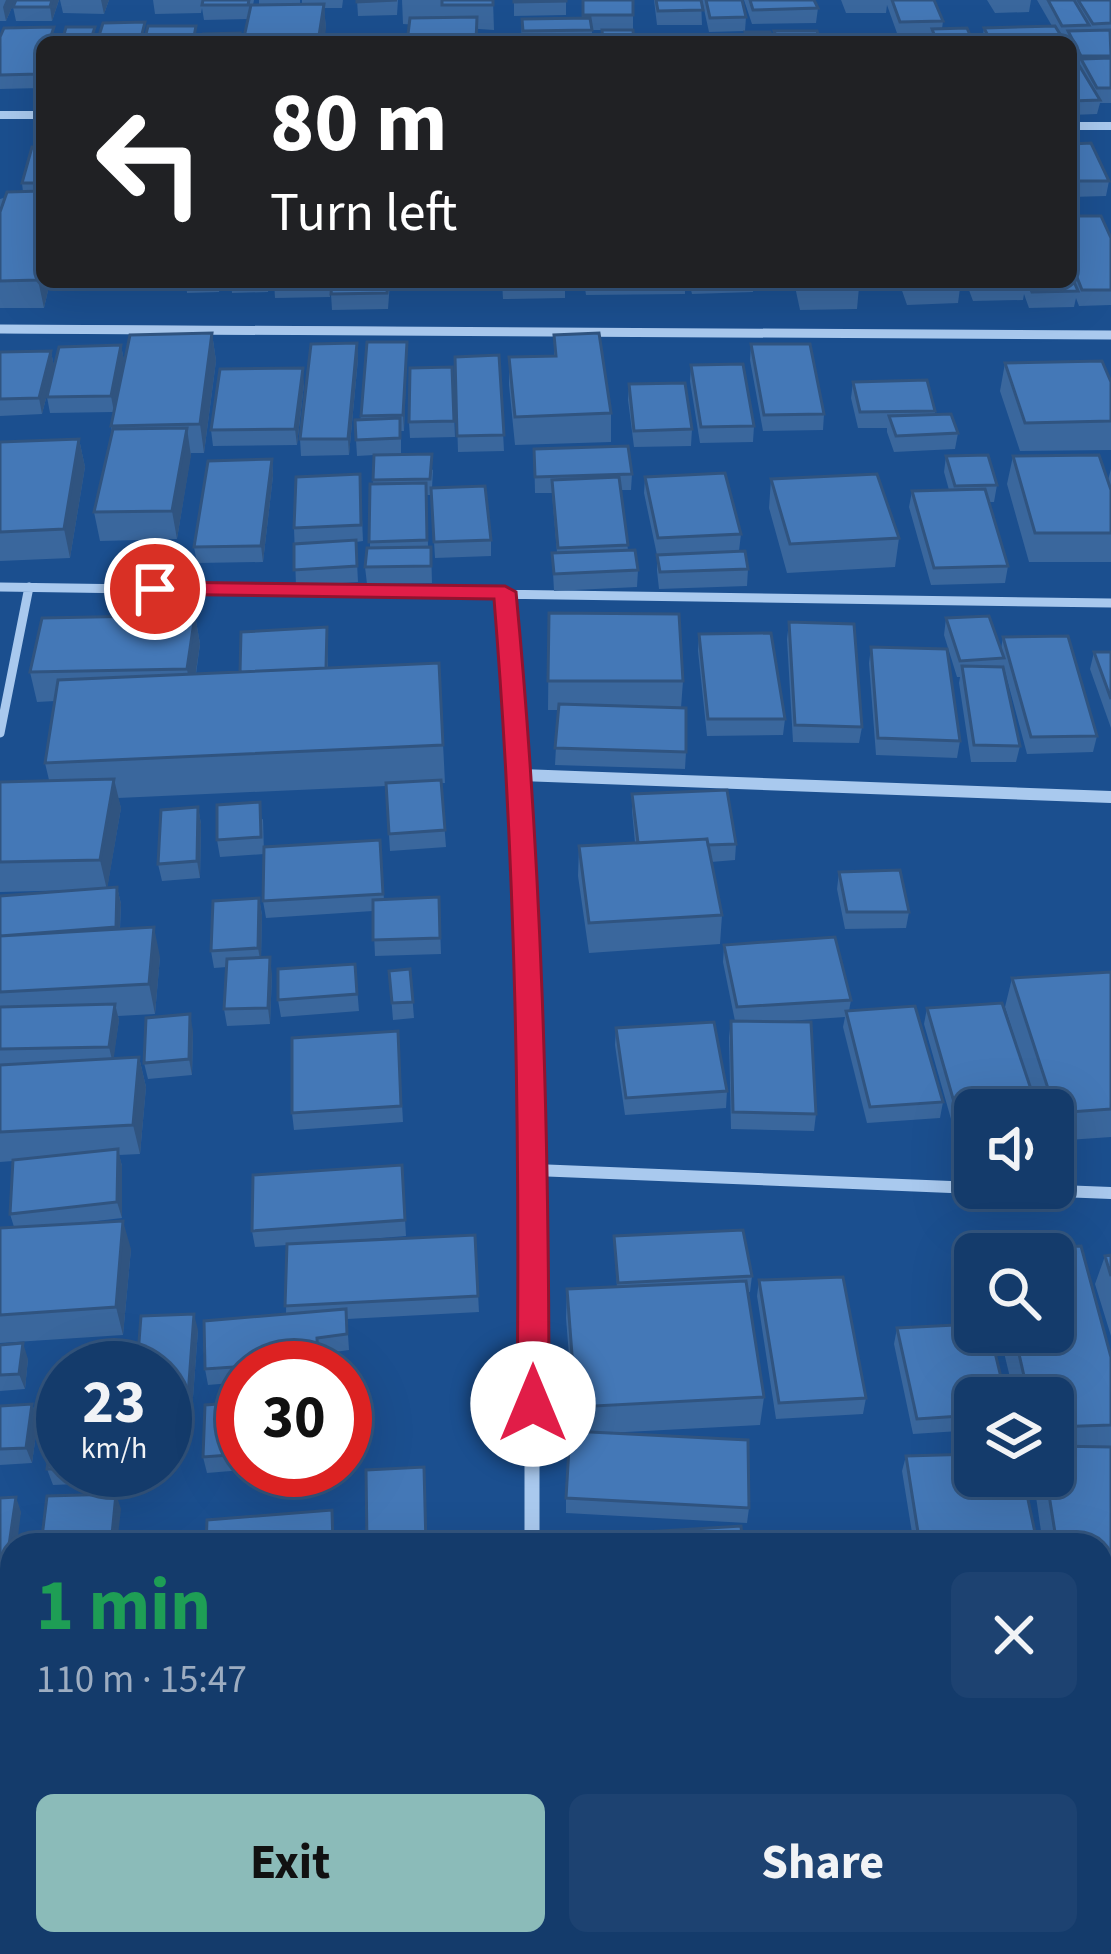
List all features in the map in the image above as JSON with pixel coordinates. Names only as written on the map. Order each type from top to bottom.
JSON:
[{"type":"street","points":[[0,115],[36,115]]},
{"type":"street","points":[[1077,126],[1111,126]]},
{"type":"street","points":[[0,329],[1111,335]]},
{"type":"street","points":[[0,587],[1111,602]]},
{"type":"street","points":[[0,734],[29,587]]},
{"type":"street","points":[[505,592],[521,775],[535,1170],[532,1533]]},
{"type":"street","points":[[521,775],[1111,797]]},
{"type":"street","points":[[535,1170],[954,1187]]},
{"type":"street","points":[[1074,1192],[1111,1193]]},
{"type":"building","points":[[16,0],[52,0],[50,7],[13,7]]},
{"type":"building","points":[[203,0],[249,0],[248,5],[202,5]]},
{"type":"building","points":[[442,0],[493,0],[493,5],[442,5]]},
{"type":"building","points":[[583,0],[633,0],[633,15],[583,15]]},
{"type":"building","points":[[656,0],[701,0],[703,10],[658,11]]},
{"type":"building","points":[[706,0],[742,0],[746,17],[710,18]]},
{"type":"building","points":[[750,0],[814,0],[818,8],[753,10]]},
{"type":"building","points":[[892,0],[934,0],[943,21],[900,22]]},
{"type":"building","points":[[1048,0],[1074,0],[1089,25],[1062,26]]},
{"type":"building","points":[[1078,0],[1111,0],[1111,23],[1093,24]]},
{"type":"building","points":[[324,4],[319,36],[244,36],[251,5]]},
{"type":"building","points":[[477,17],[476,36],[408,36],[410,18]]},
{"type":"building","points":[[590,18],[592,30],[523,31],[522,19]]},
{"type":"building","points":[[145,22],[142,36],[99,36],[103,23]]},
{"type":"building","points":[[148,26],[196,26],[194,36],[146,36]]},
{"type":"building","points":[[1055,26],[1061,36],[988,36],[984,28]]},
{"type":"building","points":[[54,27],[51,36],[36,36],[36,74],[0,75],[4,28]]},
{"type":"building","points":[[66,27],[95,27],[92,36],[64,36]]},
{"type":"building","points":[[967,28],[970,36],[935,36],[932,29]]},
{"type":"building","points":[[602,30],[633,30],[634,36],[602,36]]},
{"type":"building","points":[[1110,30],[1111,56],[1081,56],[1077,36],[1068,31]]},
{"type":"building","points":[[774,31],[817,31],[819,36],[776,36]]},
{"type":"building","points":[[745,32],[770,32],[771,36],[746,36]]},
{"type":"building","points":[[240,33],[239,36],[203,34]]},
{"type":"building","points":[[1111,58],[1111,88],[1097,88],[1081,59]]},
{"type":"building","points":[[1077,62],[1100,100],[1077,101]]},
{"type":"building","points":[[1091,143],[1109,181],[1077,181],[1077,144]]},
{"type":"building","points":[[32,147],[36,147],[36,183],[22,183]]},
{"type":"building","points":[[36,191],[36,280],[0,281],[0,212],[7,192]]},
{"type":"building","points":[[1077,216],[1101,216],[1111,238],[1111,290],[1082,290],[1077,277]]},
{"type":"building","points":[[332,288],[387,288],[387,293],[331,294]]},
{"type":"building","points":[[1030,288],[1078,291],[1032,292]]},
{"type":"building","points":[[212,333],[200,424],[111,426],[130,335]]},
{"type":"building","points":[[599,333],[611,413],[515,417],[509,357],[556,356],[554,335]]},
{"type":"building","points":[[367,342],[407,342],[403,415],[361,416]]},
{"type":"building","points":[[357,343],[348,439],[300,439],[311,344]]},
{"type":"building","points":[[751,344],[810,344],[824,414],[764,415]]},
{"type":"building","points":[[121,345],[111,396],[47,397],[59,347]]},
{"type":"building","points":[[51,351],[39,398],[0,399],[0,352]]},
{"type":"building","points":[[499,355],[504,435],[457,436],[455,357]]},
{"type":"building","points":[[1102,361],[1111,382],[1111,421],[1025,423],[1005,363]]},
{"type":"building","points":[[743,364],[754,426],[701,427],[691,365]]},
{"type":"building","points":[[452,367],[454,421],[409,422],[410,368]]},
{"type":"building","points":[[303,368],[295,429],[211,430],[220,369]]},
{"type":"building","points":[[927,380],[935,411],[860,412],[853,382]]},
{"type":"building","points":[[685,383],[692,429],[634,431],[629,384]]},
{"type":"building","points":[[951,414],[958,433],[896,436],[889,416]]},
{"type":"building","points":[[400,418],[400,438],[356,440],[355,420]]},
{"type":"building","points":[[187,428],[172,511],[94,512],[113,429]]},
{"type":"building","points":[[79,439],[64,529],[0,532],[0,442]]},
{"type":"building","points":[[628,446],[632,474],[535,477],[534,449]]},
{"type":"building","points":[[432,454],[430,479],[373,480],[374,455]]},
{"type":"building","points":[[988,455],[997,485],[955,486],[946,456]]},
{"type":"building","points":[[1099,455],[1111,490],[1111,533],[1035,533],[1013,456]]},
{"type":"building","points":[[272,459],[261,546],[194,547],[208,461]]},
{"type":"building","points":[[725,473],[741,534],[658,538],[645,477]]},
{"type":"building","points":[[360,474],[361,525],[294,528],[296,477]]},
{"type":"building","points":[[877,474],[899,538],[790,544],[771,479]]},
{"type":"building","points":[[619,477],[628,545],[558,548],[552,480]]},
{"type":"building","points":[[426,483],[427,540],[369,542],[370,484]]},
{"type":"building","points":[[485,486],[491,540],[434,542],[431,488]]},
{"type":"building","points":[[985,489],[1008,566],[934,568],[912,491]]},
{"type":"building","points":[[356,540],[357,566],[294,570],[294,544]]},
{"type":"building","points":[[431,547],[431,566],[365,567],[367,548]]},
{"type":"building","points":[[635,550],[638,570],[554,574],[552,553]]},
{"type":"building","points":[[745,551],[748,569],[660,572],[657,555]]},
{"type":"building","points":[[549,613],[679,614],[683,681],[548,681]]},
{"type":"building","points":[[195,615],[187,669],[30,672],[42,618]]},
{"type":"building","points":[[989,616],[1004,658],[960,661],[946,618]]},
{"type":"building","points":[[789,622],[854,624],[862,727],[795,725]]},
{"type":"building","points":[[327,627],[326,668],[240,672],[241,632]]},
{"type":"building","points":[[771,633],[785,719],[708,719],[699,634]]},
{"type":"building","points":[[1068,636],[1097,736],[1031,737],[1003,637]]},
{"type":"building","points":[[871,647],[947,649],[960,741],[878,738]]},
{"type":"building","points":[[1094,652],[1111,652],[1111,699]]},
{"type":"building","points":[[439,663],[443,745],[45,763],[58,680]]},
{"type":"building","points":[[962,666],[1003,667],[1020,746],[974,745]]},
{"type":"building","points":[[559,704],[686,708],[686,752],[555,748]]},
{"type":"building","points":[[114,779],[100,860],[0,862],[0,782]]},
{"type":"building","points":[[441,780],[445,830],[389,834],[386,783]]},
{"type":"building","points":[[727,790],[736,844],[708,845],[707,839],[638,843],[632,794]]},
{"type":"building","points":[[260,802],[261,837],[217,840],[217,805]]},
{"type":"building","points":[[198,807],[197,861],[158,864],[161,810]]},
{"type":"building","points":[[707,839],[722,915],[589,923],[579,846]]},
{"type":"building","points":[[380,840],[383,894],[263,901],[264,847]]},
{"type":"building","points":[[900,870],[909,912],[847,912],[839,872]]},
{"type":"building","points":[[117,887],[116,927],[0,936],[0,896]]},
{"type":"building","points":[[439,897],[440,938],[373,940],[373,900]]},
{"type":"building","points":[[259,898],[258,948],[211,951],[213,901]]},
{"type":"building","points":[[154,927],[149,984],[0,992],[0,936]]},
{"type":"building","points":[[835,937],[851,1000],[737,1007],[724,945]]},
{"type":"building","points":[[270,957],[268,1008],[224,1009],[227,959]]},
{"type":"building","points":[[355,964],[357,994],[278,1000],[278,969]]},
{"type":"building","points":[[410,969],[413,1002],[392,1003],[389,971]]},
{"type":"building","points":[[1111,972],[1111,1109],[1074,1112],[1074,1089],[1048,1089],[1012,978]]},
{"type":"building","points":[[1002,1003],[1031,1089],[954,1089],[954,1102],[927,1008]]},
{"type":"building","points":[[115,1004],[109,1047],[0,1049],[0,1007]]},
{"type":"building","points":[[915,1006],[943,1102],[870,1107],[846,1011]]},
{"type":"building","points":[[190,1014],[189,1059],[144,1063],[146,1018]]},
{"type":"building","points":[[731,1021],[811,1022],[816,1114],[733,1112]]},
{"type":"building","points":[[714,1022],[727,1091],[626,1098],[616,1028]]},
{"type":"building","points":[[398,1031],[401,1106],[292,1113],[292,1038]]},
{"type":"building","points":[[139,1057],[133,1125],[0,1132],[0,1065]]},
{"type":"building","points":[[118,1149],[117,1202],[10,1214],[13,1160]]},
{"type":"building","points":[[402,1165],[405,1220],[252,1231],[253,1175]]},
{"type":"building","points":[[123,1221],[116,1307],[0,1315],[0,1228]]},
{"type":"building","points":[[743,1230],[752,1276],[618,1283],[614,1236]]},
{"type":"building","points":[[475,1235],[478,1296],[285,1306],[287,1244]]},
{"type":"building","points":[[1074,1246],[1081,1246],[1111,1357],[1111,1425],[1074,1426],[1074,1377],[1024,1377],[1019,1353],[1074,1353]]},
{"type":"building","points":[[843,1277],[866,1398],[779,1403],[759,1280]]},
{"type":"building","points":[[746,1281],[764,1397],[576,1407],[567,1289]]},
{"type":"building","points":[[346,1309],[347,1334],[317,1341],[216,1341],[216,1368],[205,1369],[204,1321]]},
{"type":"building","points":[[194,1314],[192,1341],[139,1341],[141,1316]]},
{"type":"building","points":[[954,1325],[954,1353],[995,1353],[1001,1377],[954,1377],[954,1416],[917,1419],[897,1328]]},
{"type":"building","points":[[23,1343],[19,1374],[0,1375],[0,1345]]},
{"type":"building","points":[[32,1404],[26,1448],[0,1449],[0,1406]]},
{"type":"building","points":[[216,1404],[216,1456],[203,1457],[205,1405]]},
{"type":"building","points":[[570,1431],[748,1440],[749,1508],[566,1498]]},
{"type":"building","points":[[1074,1446],[1111,1447],[1111,1533],[1055,1533],[1049,1497],[1074,1497]]},
{"type":"building","points":[[954,1455],[954,1497],[1027,1497],[1035,1533],[918,1533],[906,1456]]},
{"type":"building","points":[[424,1467],[426,1533],[367,1533],[372,1470]]},
{"type":"building","points":[[16,1497],[11,1533],[0,1533],[0,1498]]},
{"type":"building","points":[[47,1497],[116,1497],[112,1533],[42,1533]]},
{"type":"building","points":[[332,1510],[333,1533],[206,1533],[207,1520]]},
{"type":"building","points":[[741,1526],[742,1533],[629,1533]]},
{"type":"route","points":[[155,589],[505,592],[521,775],[535,1170],[533,1404]]}]
